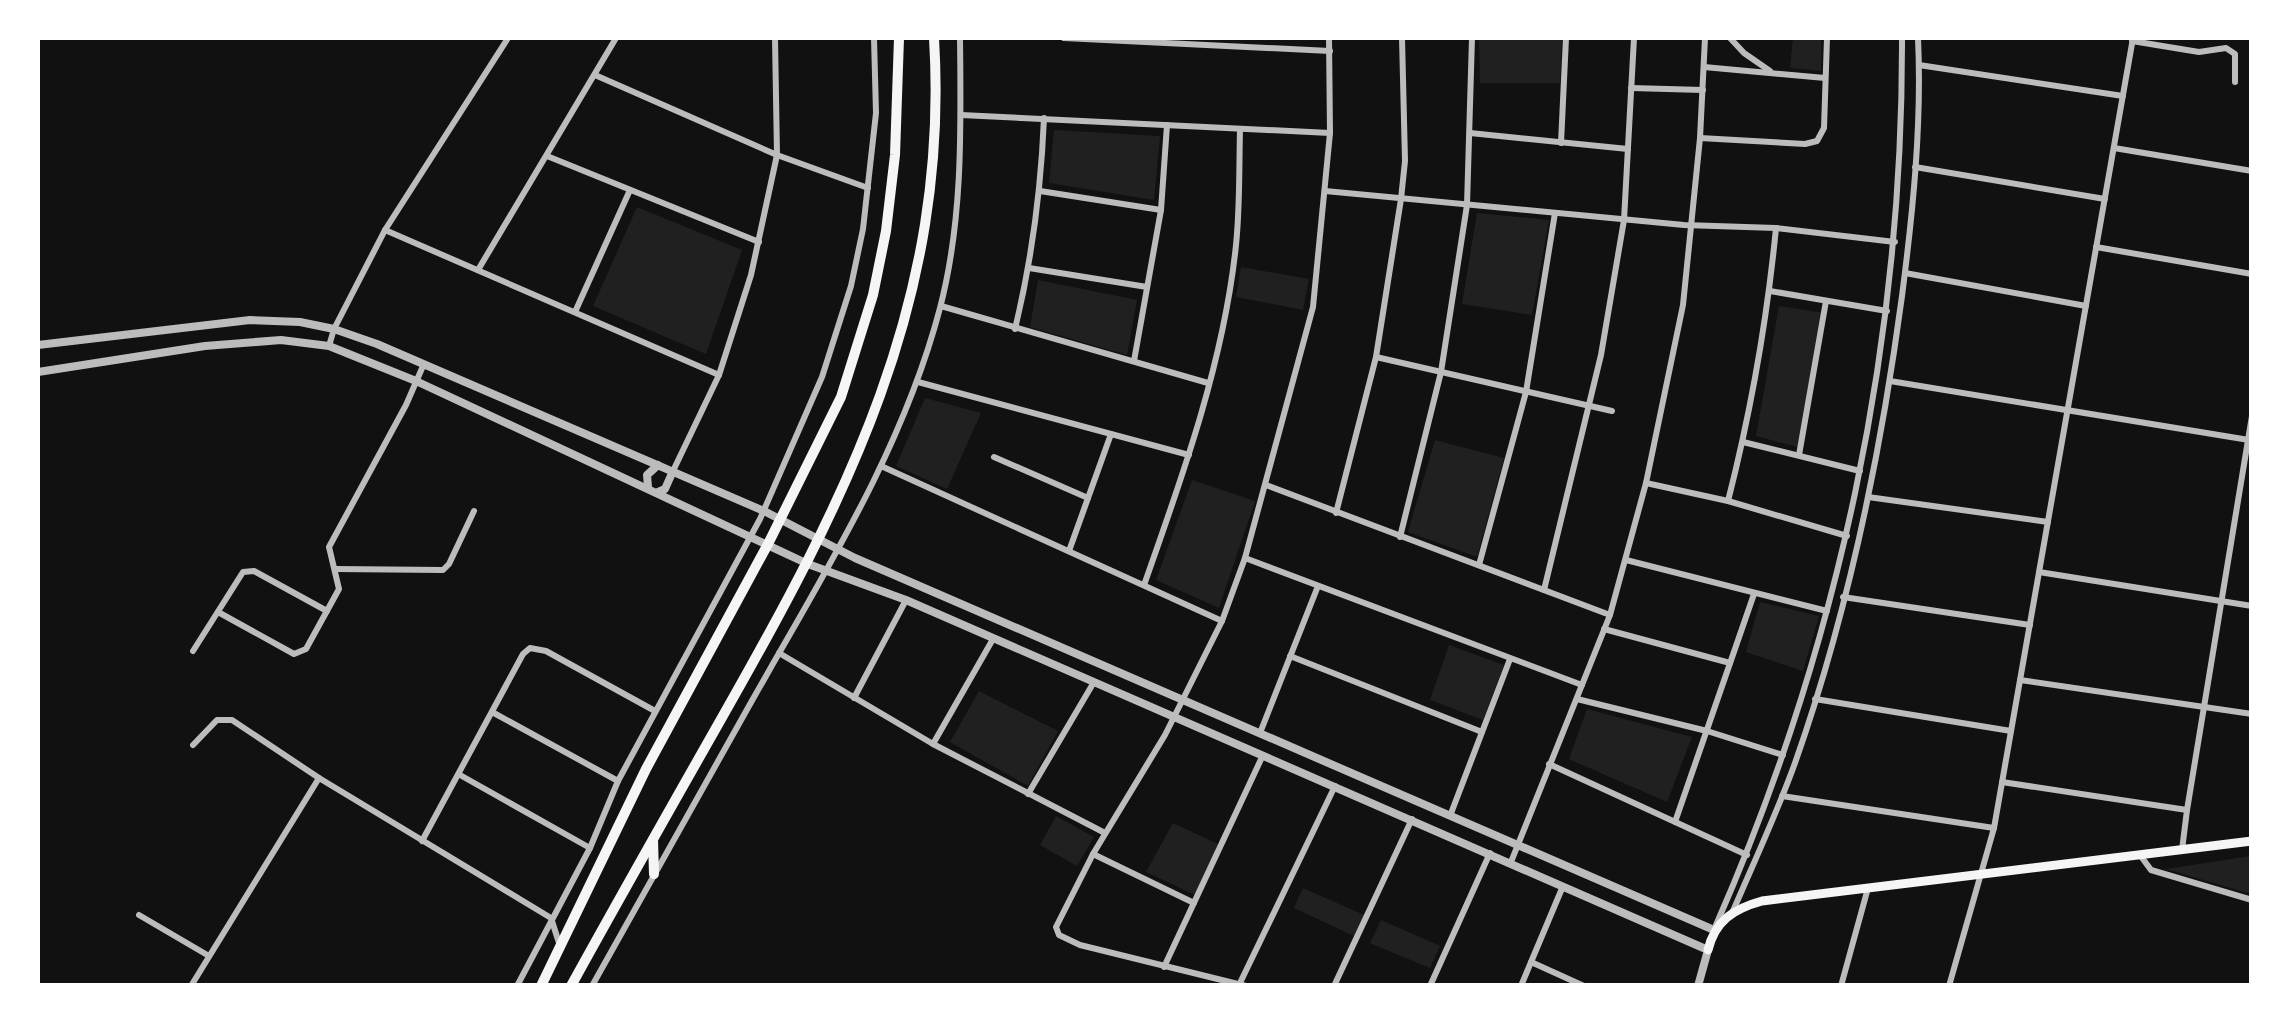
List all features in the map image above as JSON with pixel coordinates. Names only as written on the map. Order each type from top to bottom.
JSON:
[{"type":"highway","points":[[542,986],[646,769],[768,544],[841,397],[873,295],[886,231],[895,155],[898,38]]},
{"type":"highway","points":[[571,986],[808,564],[878,410],[915,287],[928,217],[936,144],[934,38]]},
{"type":"highway","points":[[653,840],[654,874]]},
{"type":"main road","points":[[1708,950],[1714,930],[1733,911],[1762,902],[2252,841]]},
{"type":"street","points":[[329,346],[334,329],[386,230],[508,38]]},
{"type":"street","points":[[478,270],[616,38]]},
{"type":"street","points":[[658,492],[665,489],[719,375],[759,242],[776,155],[776,38]]},
{"type":"street","points":[[517,986],[590,848],[618,781],[752,536],[833,345],[852,286],[868,188],[876,112],[874,38]]},
{"type":"street","points":[[592,986],[827,569],[881,466],[918,382],[941,306],[957,212],[960,38]]},
{"type":"street","points":[[1064,38],[1330,51]]},
{"type":"street","points":[[1329,38],[1330,132],[1313,306],[1245,558],[1222,621],[1174,717],[1105,832],[1056,928],[1067,940],[1242,985],[1335,786]]},
{"type":"street","points":[[1336,512],[1376,357],[1401,199],[1405,161],[1402,38]]},
{"type":"street","points":[[1400,537],[1440,372],[1467,205],[1472,38]]},
{"type":"street","points":[[1561,143],[1566,38]]},
{"type":"street","points":[[1544,590],[1590,405],[1624,220],[1634,38]]},
{"type":"street","points":[[1511,862],[1610,614],[1646,483],[1680,327],[1700,138],[1705,38]]},
{"type":"street","points":[[1730,38],[1756,63],[1775,74]]},
{"type":"street","points":[[1700,138],[1804,144],[1817,141],[1824,128],[1827,38]]},
{"type":"street","points":[[38,345],[250,320],[300,322],[334,329],[781,518],[838,548],[1182,700],[1714,930],[1783,755],[1847,536],[1887,312],[1895,242],[1902,38]]},
{"type":"street","points":[[1733,911],[1782,796],[1815,698],[1868,497],[1905,274],[1915,167],[1918,38]]},
{"type":"street","points":[[1950,986],[1994,828],[2133,39],[2199,52],[2226,48],[2235,54],[2235,82]]},
{"type":"street","points":[[1919,65],[2123,96]]},
{"type":"street","points":[[1704,67],[1825,78]]},
{"type":"street","points":[[595,75],[776,155],[868,188]]},
{"type":"street","points":[[1631,88],[1703,90]]},
{"type":"street","points":[[961,115],[1330,132]]},
{"type":"street","points":[[1015,329],[1030,268],[1044,118]]},
{"type":"street","points":[[1134,362],[1162,210],[1168,124]]},
{"type":"street","points":[[1144,584],[1189,455],[1208,384],[1236,244],[1240,130]]},
{"type":"street","points":[[1470,133],[1628,150]]},
{"type":"street","points":[[2114,148],[2252,171]]},
{"type":"street","points":[[547,156],[759,242]]},
{"type":"street","points":[[1915,167],[2105,199]]},
{"type":"street","points":[[575,312],[630,190]]},
{"type":"street","points":[[1040,191],[1162,210]]},
{"type":"street","points":[[1325,191],[1624,220],[1776,228],[1895,242]]},
{"type":"street","points":[[1479,566],[1526,392],[1554,213]]},
{"type":"street","points":[[1728,501],[1743,442],[1770,292],[1776,228]]},
{"type":"street","points":[[386,230],[719,375]]},
{"type":"street","points":[[2096,247],[2252,274]]},
{"type":"street","points":[[1030,268],[1148,287]]},
{"type":"street","points":[[1905,274],[2086,306]]},
{"type":"street","points":[[1770,292],[1887,312]]},
{"type":"street","points":[[1799,455],[1826,301]]},
{"type":"street","points":[[941,306],[1208,384]]},
{"type":"street","points":[[250,320],[252,342]]},
{"type":"street","points":[[38,372],[205,346],[301,340],[329,346],[416,381],[808,564],[906,600],[1708,950],[1700,985]]},
{"type":"street","points":[[1376,357],[1612,411]]},
{"type":"street","points":[[218,612],[294,654],[306,649],[339,588],[329,547],[423,366]]},
{"type":"street","points":[[1890,381],[2249,440]]},
{"type":"street","points":[[918,382],[1189,455]]},
{"type":"street","points":[[2182,850],[2219,601],[2252,416]]},
{"type":"street","points":[[1069,551],[1111,434]]},
{"type":"street","points":[[1743,442],[1860,471]]},
{"type":"street","points":[[994,457],[1088,498]]},
{"type":"street","points":[[648,487],[647,475],[658,465]]},
{"type":"street","points":[[881,466],[1222,621]]},
{"type":"street","points":[[1646,483],[1728,501],[1847,536]]},
{"type":"street","points":[[1266,485],[1610,614]]},
{"type":"street","points":[[1868,497],[2048,522]]},
{"type":"street","points":[[335,570],[443,570],[474,511]]},
{"type":"street","points":[[1245,558],[1582,685]]},
{"type":"street","points":[[1626,560],[1827,611]]},
{"type":"street","points":[[193,651],[243,572],[254,571],[327,610]]},
{"type":"street","points":[[2039,572],[2252,606]]},
{"type":"street","points":[[1260,733],[1318,586]]},
{"type":"street","points":[[1676,822],[1754,594]]},
{"type":"street","points":[[1843,598],[2030,625]]},
{"type":"street","points":[[854,698],[906,600]]},
{"type":"street","points":[[1604,629],[1730,663]]},
{"type":"street","points":[[933,744],[993,639]]},
{"type":"street","points":[[422,841],[523,654],[537,647],[655,711]]},
{"type":"street","points":[[779,653],[933,744],[1105,832]]},
{"type":"street","points":[[1290,656],[1482,732]]},
{"type":"street","points":[[1450,816],[1510,659]]},
{"type":"street","points":[[2020,680],[2252,714]]},
{"type":"street","points":[[1028,794],[1094,682]]},
{"type":"street","points":[[1815,698],[2011,731]]},
{"type":"street","points":[[1577,699],[1708,731],[1783,755]]},
{"type":"street","points":[[492,712],[618,781]]},
{"type":"street","points":[[193,745],[224,718],[551,918],[561,947]]},
{"type":"street","points":[[1164,967],[1263,755]]},
{"type":"street","points":[[1550,764],[1746,855]]},
{"type":"street","points":[[460,775],[590,848]]},
{"type":"street","points":[[192,986],[319,778]]},
{"type":"street","points":[[2002,782],[2188,810]]},
{"type":"street","points":[[1782,796],[1994,828]]},
{"type":"street","points":[[1334,986],[1412,820]]},
{"type":"street","points":[[1430,986],[1490,853]]},
{"type":"street","points":[[1093,854],[1194,902]]},
{"type":"street","points":[[2140,855],[2151,870],[2252,900]]},
{"type":"street","points":[[1521,986],[1563,884]]},
{"type":"street","points":[[1841,986],[1868,888]]},
{"type":"street","points":[[139,915],[209,956]]},
{"type":"street","points":[[1531,962],[1584,986]]},
{"type":"shaded area","points":[[1479,38],[1562,38],[1560,83],[1480,83]]},
{"type":"shaded area","points":[[1793,38],[1821,38],[1821,71],[1790,68]]},
{"type":"shaded area","points":[[1054,130],[1160,136],[1154,200],[1049,183]]},
{"type":"shaded area","points":[[637,207],[742,250],[706,354],[593,306]]},
{"type":"shaded area","points":[[1477,213],[1549,220],[1532,315],[1462,304]]},
{"type":"shaded area","points":[[1241,267],[1309,279],[1303,310],[1236,297]]},
{"type":"shaded area","points":[[1038,280],[1137,300],[1127,355],[1030,327]]},
{"type":"shaded area","points":[[1779,306],[1824,313],[1801,448],[1756,436]]},
{"type":"shaded area","points":[[925,398],[981,413],[947,489],[896,466]]},
{"type":"shaded area","points":[[1435,440],[1504,458],[1477,557],[1408,532]]},
{"type":"shaded area","points":[[1192,480],[1255,501],[1219,608],[1156,580]]},
{"type":"shaded area","points":[[1760,602],[1819,616],[1803,671],[1746,652]]},
{"type":"shaded area","points":[[1449,645],[1504,665],[1483,720],[1430,700]]},
{"type":"shaded area","points":[[979,691],[1058,731],[1028,786],[950,742]]},
{"type":"shaded area","points":[[1587,709],[1692,737],[1667,802],[1569,759]]},
{"type":"shaded area","points":[[1056,816],[1094,837],[1077,866],[1040,845]]},
{"type":"shaded area","points":[[1173,823],[1218,844],[1195,895],[1146,872]]},
{"type":"shaded area","points":[[2251,856],[2251,894],[2166,869]]},
{"type":"shaded area","points":[[1303,888],[1364,915],[1354,936],[1294,908]]},
{"type":"shaded area","points":[[1381,920],[1440,946],[1430,968],[1370,943]]}]
